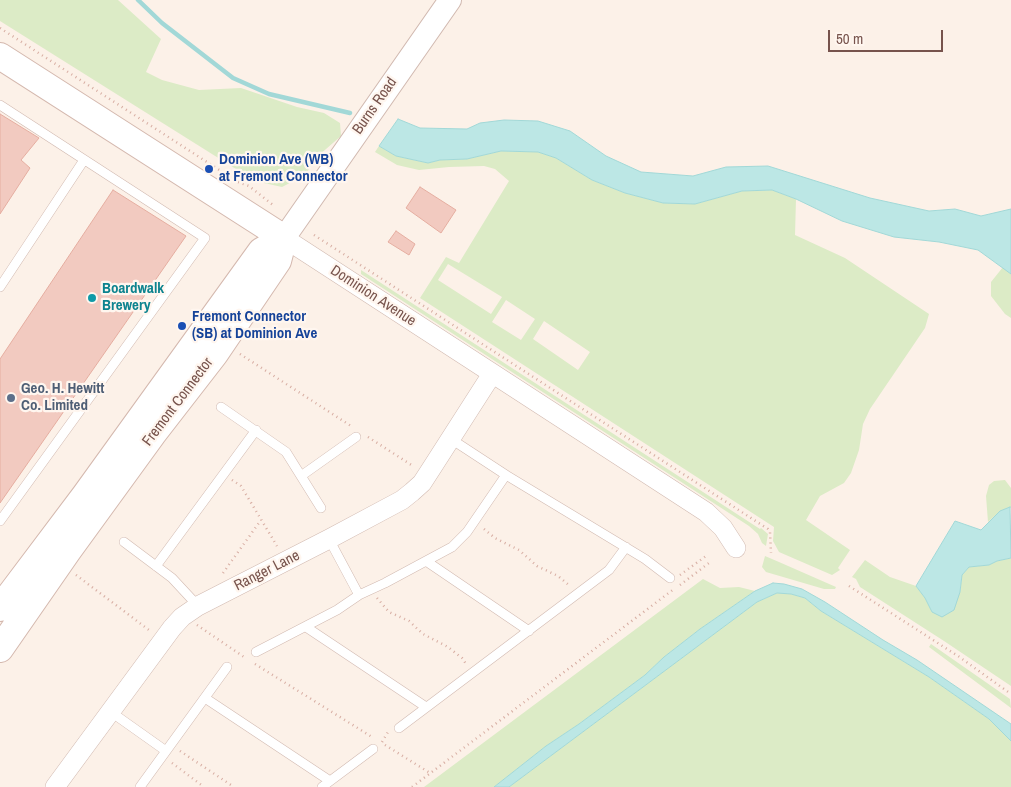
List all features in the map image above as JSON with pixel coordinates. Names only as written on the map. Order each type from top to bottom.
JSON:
[{"type":"main road","name":"Dominion Avenue","points":[[0,56],[284,238]]},
{"type":"main road","name":"Fremont Connector","points":[[0,608],[85,495],[261,251],[284,238]]},
{"type":"main road","name":"Fremont Connector","points":[[0,648],[68,550],[220,346],[278,261],[284,238]]},
{"type":"street","name":"Burns Road","points":[[284,238],[450,0]]},
{"type":"street","name":"Dominion Avenue","points":[[284,238],[706,512],[723,528],[736,548]]},
{"type":"street","name":"Ranger Lane","points":[[55,787],[182,617],[196,615],[329,539],[402,500],[422,482],[492,374]]},
{"type":"lane","points":[[0,104],[205,238],[0,521]]},
{"type":"lane","points":[[0,286],[84,160]]},
{"type":"lane","points":[[221,407],[286,452],[322,508]]},
{"type":"lane","points":[[156,566],[256,430]]},
{"type":"lane","points":[[301,476],[358,433]]},
{"type":"lane","points":[[451,439],[506,475],[626,547],[670,578]]},
{"type":"lane","points":[[256,652],[306,627],[337,610],[359,594],[426,561],[458,542],[476,521],[506,475]]},
{"type":"lane","points":[[329,539],[359,594]]},
{"type":"lane","points":[[124,542],[181,586],[196,615]]},
{"type":"lane","points":[[399,728],[609,570],[626,547]]},
{"type":"lane","points":[[426,561],[528,631]]},
{"type":"lane","points":[[306,627],[426,707]]},
{"type":"lane","points":[[140,787],[226,667]]},
{"type":"lane","points":[[205,698],[326,784],[373,749]]},
{"type":"lane","points":[[111,712],[166,751]]},
{"type":"path","points":[[0,28],[239,182],[249,186],[279,210]]},
{"type":"path","points":[[314,235],[768,530],[770,532],[771,553]]},
{"type":"path","points":[[239,354],[358,433],[413,466]]},
{"type":"path","points":[[224,474],[241,486],[277,546]]},
{"type":"path","points":[[220,577],[261,520]]},
{"type":"path","points":[[476,521],[491,535],[519,550],[537,566],[563,579],[578,594]]},
{"type":"path","points":[[670,578],[672,574],[677,577],[706,556]]},
{"type":"path","points":[[412,787],[709,563]]},
{"type":"path","points":[[74,574],[149,630]]},
{"type":"path","points":[[849,586],[958,656],[1011,694]]},
{"type":"path","points":[[372,589],[384,608],[394,615],[409,621],[429,638],[448,648],[463,660],[470,674]]},
{"type":"path","points":[[196,615],[248,660]]},
{"type":"path","points":[[254,664],[373,737]]},
{"type":"path","points":[[381,742],[430,773]]},
{"type":"path","points":[[166,751],[204,787]]},
{"type":"path","points":[[166,751],[234,787]]},
{"type":"green space","points":[[0,0],[118,0],[161,39],[146,72],[162,80],[199,90],[241,88],[297,107],[324,113],[340,123],[341,136],[318,156],[305,175],[282,187],[255,181],[0,21]]},
{"type":"green space","points":[[379,146],[396,156],[428,163],[440,160],[467,159],[501,151],[538,152],[556,158],[592,180],[625,193],[663,203],[695,204],[742,191],[772,190],[796,199],[795,235],[845,258],[929,314],[925,328],[870,409],[863,424],[859,450],[851,473],[844,483],[820,496],[806,520],[850,550],[838,568],[840,570],[832,575],[779,552],[773,541],[774,527],[420,298],[446,257],[459,263],[509,181],[495,169],[484,166],[419,170],[397,165],[375,152]],"holes":[[[448,264],[502,297],[491,314],[438,280]],[[506,300],[535,319],[521,340],[492,322]],[[544,321],[590,352],[578,370],[533,339]]]},
{"type":"green space","points":[[1003,267],[1011,274],[1011,318],[1005,314],[991,296],[991,282]]},
{"type":"green space","points":[[361,270],[761,528],[768,534],[766,546],[762,543],[758,534],[749,526],[361,274]]},
{"type":"green space","points":[[1005,480],[1011,488],[1011,508],[1000,511],[988,522],[986,496],[989,485],[994,481]]},
{"type":"green space","points":[[765,556],[836,587],[835,589],[824,589],[766,572],[762,567]]},
{"type":"green space","points":[[1011,558],[1011,686],[860,587],[856,579],[852,577],[865,560],[890,577],[916,586],[932,612],[960,592],[962,575],[969,567],[989,565]]},
{"type":"green space","points":[[703,579],[720,588],[739,587],[755,591],[700,629],[664,657],[645,675],[546,746],[494,787],[424,787]]},
{"type":"green space","points":[[777,593],[805,598],[821,611],[929,677],[989,719],[1011,741],[1011,787],[509,787],[757,602]]},
{"type":"green space","points":[[931,644],[1010,699],[1011,708],[929,647]]},
{"type":"water","points":[[398,119],[420,128],[467,129],[480,123],[504,120],[538,121],[570,131],[606,156],[641,172],[693,176],[726,167],[768,166],[870,198],[929,211],[955,209],[981,216],[1011,209],[1011,274],[978,250],[939,242],[894,237],[842,221],[772,190],[742,191],[695,204],[663,203],[625,193],[592,180],[556,158],[538,152],[501,151],[467,159],[440,160],[428,163],[396,156],[379,146]]},
{"type":"water","points":[[1010,507],[1011,558],[989,565],[969,567],[962,575],[960,592],[954,610],[942,617],[932,612],[916,586],[955,521],[981,530],[1000,511]]},
{"type":"water","points":[[773,583],[802,589],[917,660],[1011,724],[1011,741],[989,719],[929,677],[821,611],[805,598],[777,593],[757,602],[509,787],[494,787],[546,746],[645,675],[664,657],[700,629],[755,591]]},
{"type":"building","points":[[0,114],[39,138],[21,160],[30,168],[0,214]]},
{"type":"building","points":[[420,187],[456,210],[441,233],[406,208]]},
{"type":"building","name":"Boardwalk Brewery","points":[[113,190],[186,236],[0,503],[0,359]]},
{"type":"building","points":[[396,231],[415,244],[409,255],[388,242]]},
{"type":"waterway","points":[[138,0],[162,23],[233,78],[269,94],[350,113]]},
{"type":"place","name":"Dominion Ave (WB) at Fremont Connector","points":[[209,169]]},
{"type":"place","name":"Boardwalk Brewery","points":[[92,298]]},
{"type":"place","name":"Fremont Connector (SB) at Dominion Ave","points":[[182,326]]},
{"type":"place","name":"Geo. H. Hewitt Co. Limited","points":[[11,398]]}]
